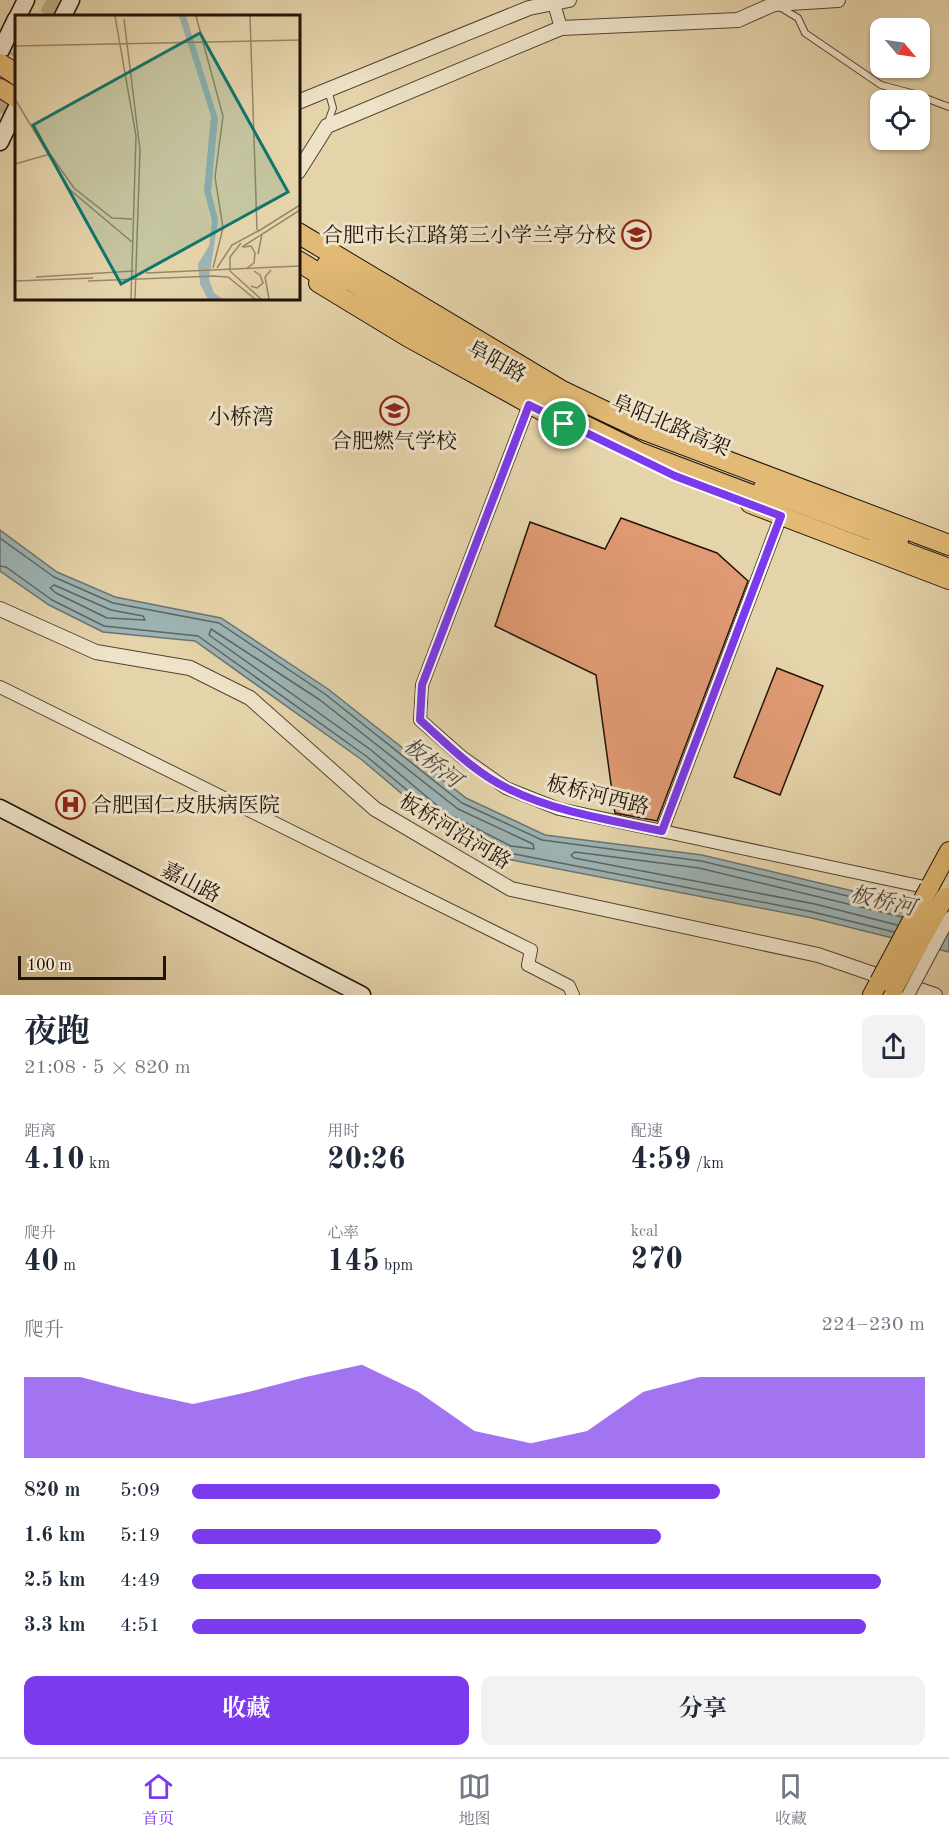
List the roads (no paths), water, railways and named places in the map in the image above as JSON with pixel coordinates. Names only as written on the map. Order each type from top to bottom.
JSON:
[{"type":"highway","points":[[0,64],[15,73]]},
{"type":"highway","points":[[0,76],[15,85]]},
{"type":"highway","points":[[300,234],[562,391],[642,429],[949,545]]},
{"type":"highway","name":"阜阳北路高架","points":[[300,248],[412,320],[535,390],[639,441],[842,520],[949,558]]},
{"type":"highway","name":"阜阳北路高架","points":[[300,262],[479,370],[553,411],[638,452],[949,569]]},
{"type":"main road","points":[[18,15],[26,0]]},
{"type":"main road","points":[[64,15],[71,0]]},
{"type":"main road","points":[[15,22],[0,53],[15,64]]},
{"type":"main road","points":[[0,88],[15,97]]},
{"type":"main road","points":[[0,142],[15,111]]},
{"type":"main road","name":"阜阳路","points":[[300,272],[407,338],[529,405],[675,476],[949,580]]},
{"type":"main road","name":"嘉山路","points":[[0,808],[362,995]]},
{"type":"main road","points":[[888,991],[941,891],[949,851]]},
{"type":"street","points":[[300,101],[529,8],[569,0]]},
{"type":"street","points":[[300,169],[327,126],[561,28],[738,20],[771,1],[838,0]]},
{"type":"street","points":[[553,2],[561,28]]},
{"type":"street","name":"板桥河西路","points":[[529,405],[422,685],[420,720],[462,757],[506,788],[559,809],[941,891]]},
{"type":"street","points":[[662,831],[781,516]]},
{"type":"street","name":"板桥河沿河路","points":[[0,609],[96,652],[190,668],[250,698],[375,809],[511,889],[818,955],[935,995]]},
{"type":"street","points":[[0,687],[531,950],[528,965],[569,986],[573,995]]},
{"type":"street","points":[[888,991],[949,918]]},
{"type":"lane","points":[[771,1],[798,18],[805,33],[881,85],[915,94],[949,107]]},
{"type":"lane","points":[[327,126],[333,108],[328,90]]},
{"type":"water","name":"板桥河","points":[[0,530],[57,572],[115,597],[221,618],[328,689],[466,798],[545,835],[702,855],[949,914],[949,952],[812,918],[507,859],[438,824],[362,760],[195,641],[103,632],[49,605],[0,571]]},
{"type":"tunnel","points":[[50,15],[58,0]]},
{"type":"tunnel","points":[[2,84],[15,56]]},
{"type":"tunnel","points":[[0,113],[15,83]]},
{"type":"place","name":"合肥市长江路第三小学兰亭分校","points":[[637,235]]},
{"type":"place","name":"合肥燃气学校","points":[[394,410]]},
{"type":"place","name":"合肥国仁皮肤病医院","points":[[70,805]]},
{"type":"district","name":"小桥湾","points":[[241,416]]}]
